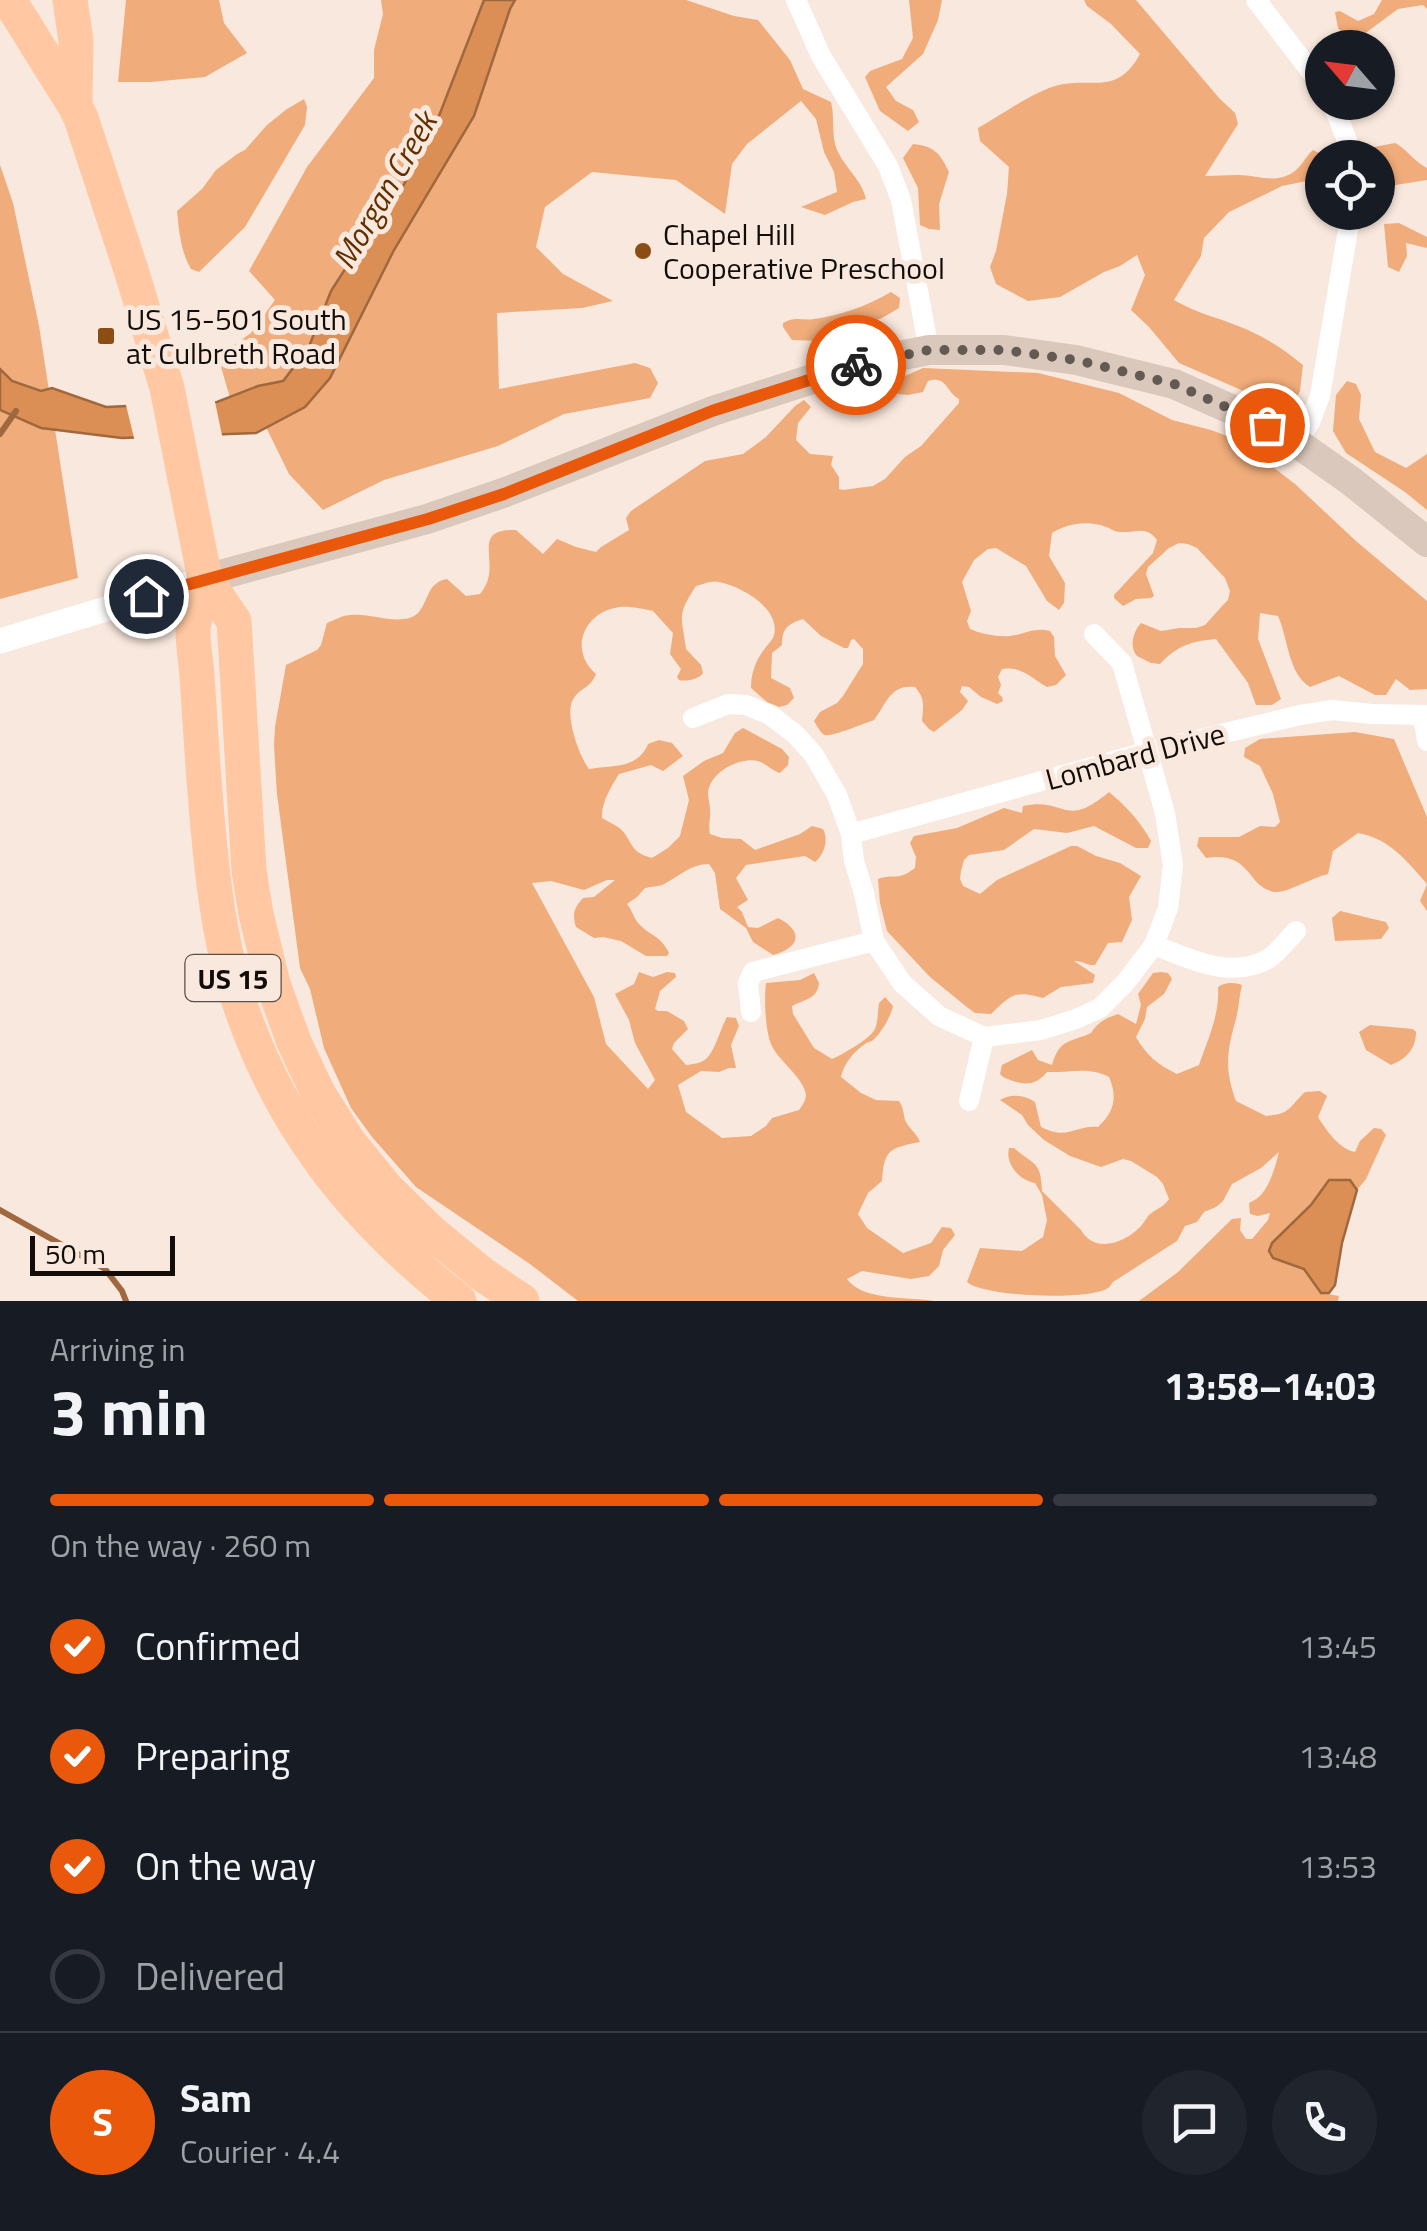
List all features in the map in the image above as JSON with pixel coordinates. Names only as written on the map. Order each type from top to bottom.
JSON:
[{"type":"highway","name":"US 15","points":[[8,0],[75,106],[113,214],[175,424],[206,579],[234,621],[252,886],[273,984],[294,1042],[338,1125],[387,1188],[431,1232],[522,1301]]},
{"type":"highway","name":"US 15","points":[[70,0],[76,41],[75,106]]},
{"type":"highway","name":"US 15","points":[[206,579],[193,628],[208,832],[220,922],[235,990],[260,1057],[310,1148],[382,1236],[459,1301]]},
{"type":"main road","points":[[206,579],[428,519],[504,494],[723,408],[859,364],[929,350],[1004,350],[1076,360],[1174,384],[1267,425],[1297,443],[1427,542]]},
{"type":"street","points":[[796,0],[821,56],[888,166],[902,200],[929,350]]},
{"type":"street","points":[[1256,0],[1305,61]]},
{"type":"street","points":[[1297,443],[1320,396],[1348,230]]},
{"type":"street","points":[[0,641],[206,579]]},
{"type":"street","points":[[693,718],[728,704],[746,704],[795,734],[814,755],[837,794],[851,834],[874,941],[902,983],[939,1016],[984,1038],[1040,1030],[1100,1008],[1154,945],[1168,908],[1173,865],[1165,813],[1139,716],[1122,663],[1094,634]]},
{"type":"street","name":"Lombard Drive","points":[[851,834],[1146,752],[1300,715],[1332,710],[1425,715]]},
{"type":"street","points":[[1425,715],[1427,741]]},
{"type":"street","points":[[1154,945],[1203,964],[1242,969],[1270,958],[1296,931]]},
{"type":"street","points":[[751,1012],[748,983],[753,972],[874,941]]},
{"type":"street","points":[[969,1101],[984,1038]]},
{"type":"shaded area","points":[[126,0],[219,0],[224,23],[247,53],[205,77],[118,82]]},
{"type":"shaded area","points":[[381,0],[686,0],[758,20],[790,60],[803,89],[831,102],[837,150],[866,199],[825,215],[801,207],[837,192],[816,119],[801,101],[747,144],[732,164],[725,214],[676,180],[592,172],[545,207],[536,247],[563,274],[613,301],[582,308],[497,313],[499,389],[635,363],[650,368],[658,383],[650,398],[564,414],[498,446],[384,480],[323,510],[289,474],[263,421],[240,433],[218,356],[251,333],[275,300],[249,271],[307,167],[374,78],[374,50],[383,14]]},
{"type":"shaded area","points":[[484,0],[515,0],[474,116],[394,250],[330,378],[305,407],[256,433],[122,438],[41,428],[0,410],[0,369],[12,381],[41,391],[52,388],[106,407],[217,402],[283,381],[308,349],[331,291],[401,190],[437,121]]},
{"type":"shaded area","points":[[909,0],[942,0],[923,54],[886,87],[896,101],[913,110],[919,122],[908,131],[880,111],[865,77],[870,71],[902,59],[913,38]]},
{"type":"shaded area","points":[[1084,0],[1136,0],[1235,113],[1238,124],[1205,176],[1279,178],[1295,171],[1305,159],[1305,181],[1282,186],[1229,212],[1204,238],[1201,256],[1174,300],[1255,334],[1303,365],[1300,391],[1293,406],[1262,399],[1179,363],[1131,310],[1145,275],[1137,255],[1060,297],[1028,301],[996,284],[990,267],[1007,194],[1009,167],[980,141],[978,128],[1049,88],[1111,81],[1131,68],[1140,54]]},
{"type":"shaded area","points":[[1382,0],[1427,0],[1427,9],[1423,5],[1398,9],[1370,30],[1340,30],[1335,12],[1358,21],[1374,14]]},
{"type":"shaded area","points":[[304,99],[305,125],[245,227],[199,272],[191,269],[177,211],[267,125]]},
{"type":"shaded area","points":[[1395,143],[1427,168],[1427,180],[1395,185]]},
{"type":"shaded area","points":[[913,144],[936,152],[949,172],[939,204],[940,230],[920,225],[918,188],[903,158]]},
{"type":"shaded area","points":[[0,165],[13,203],[39,326],[78,578],[0,599]]},
{"type":"shaded area","points":[[1395,223],[1427,237],[1427,248],[1406,243],[1407,256],[1399,272],[1388,267],[1385,230],[1395,230]]},
{"type":"shaded area","points":[[891,292],[900,298],[899,308],[821,341],[792,340],[783,327],[783,323],[791,320],[844,313]]},
{"type":"shaded area","points":[[923,368],[1038,373],[1119,393],[1172,420],[1238,440],[1295,484],[1427,601],[1427,689],[1410,690],[1396,679],[1386,695],[1375,695],[1339,676],[1310,687],[1297,674],[1278,616],[1260,613],[1258,639],[1281,699],[1272,705],[1256,705],[1248,683],[1216,639],[1185,646],[1160,664],[1151,663],[1137,656],[1133,648],[1134,635],[1141,623],[1161,631],[1205,625],[1228,600],[1230,591],[1225,578],[1197,548],[1179,543],[1148,567],[1146,574],[1154,596],[1123,606],[1114,595],[1153,553],[1157,540],[1145,531],[1118,532],[1085,523],[1052,533],[1049,556],[1065,583],[1064,603],[1059,610],[1047,601],[1026,566],[996,548],[974,560],[962,582],[971,611],[967,621],[970,629],[1005,636],[1050,631],[1055,656],[1066,675],[1056,685],[1047,687],[1021,671],[1002,669],[998,693],[1003,701],[997,704],[962,686],[960,692],[968,701],[934,732],[922,721],[923,703],[915,687],[907,687],[890,696],[874,720],[823,734],[814,721],[843,696],[863,664],[863,649],[854,639],[844,648],[821,636],[803,619],[787,628],[782,645],[772,653],[771,678],[790,688],[794,698],[779,707],[767,702],[751,688],[751,683],[758,659],[773,638],[772,618],[749,594],[728,584],[696,586],[685,604],[682,616],[686,649],[703,673],[692,680],[677,677],[681,669],[670,654],[673,633],[653,611],[620,607],[597,616],[584,633],[582,643],[583,654],[596,674],[574,698],[570,713],[585,763],[589,769],[631,762],[648,744],[659,740],[672,743],[683,756],[663,771],[651,765],[619,774],[605,801],[602,818],[620,829],[641,854],[652,858],[668,848],[680,836],[689,800],[683,776],[723,753],[735,733],[743,728],[782,749],[789,757],[788,765],[780,773],[750,760],[720,773],[708,793],[710,834],[741,839],[755,850],[812,826],[823,829],[826,838],[815,862],[805,856],[746,865],[736,878],[748,900],[737,907],[748,927],[758,928],[778,918],[795,934],[789,948],[773,955],[753,942],[746,928],[720,909],[715,873],[709,864],[690,869],[662,885],[645,888],[627,904],[640,925],[662,943],[667,956],[646,956],[621,941],[594,938],[576,927],[574,915],[583,898],[594,897],[615,880],[584,890],[551,881],[532,883],[594,997],[606,1044],[648,1089],[655,1080],[615,994],[634,984],[639,972],[653,977],[675,973],[676,977],[660,991],[655,1009],[684,1021],[688,1029],[672,1049],[686,1065],[707,1058],[727,1017],[736,1018],[739,1026],[731,1045],[736,1068],[701,1071],[678,1085],[686,1112],[722,1138],[751,1136],[772,1118],[799,1110],[806,1097],[805,1089],[770,1042],[766,983],[800,980],[814,973],[819,983],[816,992],[792,1006],[793,1014],[814,1048],[832,1059],[872,1033],[879,1003],[885,997],[893,1006],[885,1025],[872,1041],[853,1054],[841,1077],[876,1100],[899,1101],[906,1123],[920,1142],[902,1146],[887,1156],[882,1181],[868,1193],[858,1214],[867,1228],[903,1253],[931,1243],[942,1227],[951,1228],[955,1235],[943,1250],[939,1266],[929,1276],[911,1279],[862,1271],[847,1279],[875,1295],[934,1301],[578,1301],[416,1187],[351,1108],[324,1048],[310,989],[300,968],[274,746],[286,665],[317,650],[327,623],[342,617],[409,618],[420,610],[433,586],[447,579],[466,596],[480,594],[488,580],[491,539],[503,531],[516,530],[543,554],[557,539],[596,552],[629,530],[626,518],[631,511],[705,461],[743,454],[804,400],[811,407],[798,423],[796,440],[810,454],[833,456],[831,465],[839,477],[839,489],[873,486],[921,446],[959,403],[939,380],[928,381],[923,392],[898,394],[897,385],[905,376]]},
{"type":"shaded area","points":[[1347,381],[1356,384],[1361,395],[1359,419],[1375,452],[1406,468],[1427,454],[1427,510],[1346,453],[1333,431],[1336,395]]},
{"type":"shaded area","points":[[1355,732],[1394,739],[1427,817],[1427,884],[1388,846],[1358,833],[1333,851],[1328,874],[1280,892],[1266,889],[1233,860],[1206,858],[1197,846],[1199,837],[1239,837],[1260,826],[1275,827],[1280,822],[1260,766],[1244,757],[1245,748],[1260,739]]},
{"type":"shaded area","points":[[1109,792],[1142,827],[1151,841],[1148,848],[1136,848],[1094,826],[1067,833],[1034,829],[1004,850],[969,855],[960,879],[963,886],[980,894],[997,880],[1071,846],[1120,863],[1141,876],[1129,897],[1132,920],[1122,942],[1108,943],[1095,965],[1074,961],[1095,975],[1093,983],[1061,987],[1043,998],[1014,996],[991,1014],[975,1013],[930,977],[887,931],[878,879],[904,875],[915,868],[916,857],[910,843],[914,836],[957,828],[1004,808],[1022,813],[1023,806],[1037,804],[1082,809]]},
{"type":"shaded area","points":[[1427,884],[1427,911],[1420,901]]},
{"type":"shaded area","points":[[1340,911],[1386,922],[1389,928],[1381,939],[1335,941],[1332,918]]},
{"type":"shaded area","points":[[1161,972],[1172,979],[1164,994],[1147,1007],[1136,1037],[1158,1063],[1177,1074],[1199,1065],[1215,1017],[1218,987],[1239,984],[1242,985],[1228,1060],[1236,1101],[1266,1116],[1285,1111],[1305,1092],[1320,1091],[1327,1096],[1318,1117],[1344,1147],[1355,1152],[1374,1128],[1386,1135],[1357,1190],[1350,1180],[1329,1180],[1311,1205],[1271,1243],[1269,1251],[1273,1258],[1304,1269],[1321,1293],[1339,1296],[1338,1301],[1139,1301],[1178,1272],[1232,1219],[1241,1218],[1240,1230],[1246,1239],[1252,1239],[1270,1213],[1250,1214],[1249,1203],[1266,1189],[1279,1152],[1261,1168],[1232,1184],[1223,1201],[1204,1212],[1197,1222],[1185,1226],[1177,1241],[1108,1288],[1080,1295],[1037,1295],[994,1291],[967,1282],[980,1248],[1022,1251],[1043,1237],[1047,1220],[1042,1195],[1035,1183],[1014,1170],[1009,1148],[1036,1165],[1042,1191],[1093,1242],[1109,1244],[1125,1238],[1169,1199],[1157,1177],[1131,1161],[1123,1159],[1101,1167],[1070,1156],[1044,1140],[1022,1115],[1000,1100],[1018,1096],[1035,1102],[1041,1127],[1058,1133],[1098,1127],[1113,1104],[1109,1077],[1086,1071],[1047,1072],[1037,1081],[1021,1083],[1003,1077],[1002,1065],[1032,1050],[1038,1060],[1052,1065],[1062,1046],[1091,1033],[1118,1014],[1136,1024],[1141,1005],[1138,994],[1153,973]]},
{"type":"shaded area","points":[[1370,1025],[1413,1029],[1416,1038],[1412,1048],[1391,1065],[1366,1050],[1359,1032]]},
{"type":"shaded area","points":[[1329,1180],[1350,1180],[1357,1190],[1335,1285],[1329,1293],[1321,1293],[1304,1269],[1273,1258],[1269,1251]]},
{"type":"pier","points":[[214,397],[223,440],[135,442],[125,401]]},
{"type":"waterway","points":[[0,434],[16,411]]},
{"type":"waterway","points":[[0,1210],[105,1269],[126,1301]]},
{"type":"way so far","points":[[856,365],[929,350],[1004,350],[1076,360],[1174,384],[1267,425]]},
{"type":"place","name":"Chapel Hill Cooperative Preschool","points":[[643,251]]},
{"type":"place","name":"US 15-501 South at Culbreth Road","points":[[106,336]]},
{"type":"route","points":[[146,596],[428,519],[504,494],[712,411],[856,365]]},
{"type":"water label","name":"Morgan Creek","points":[[384,190]]}]
